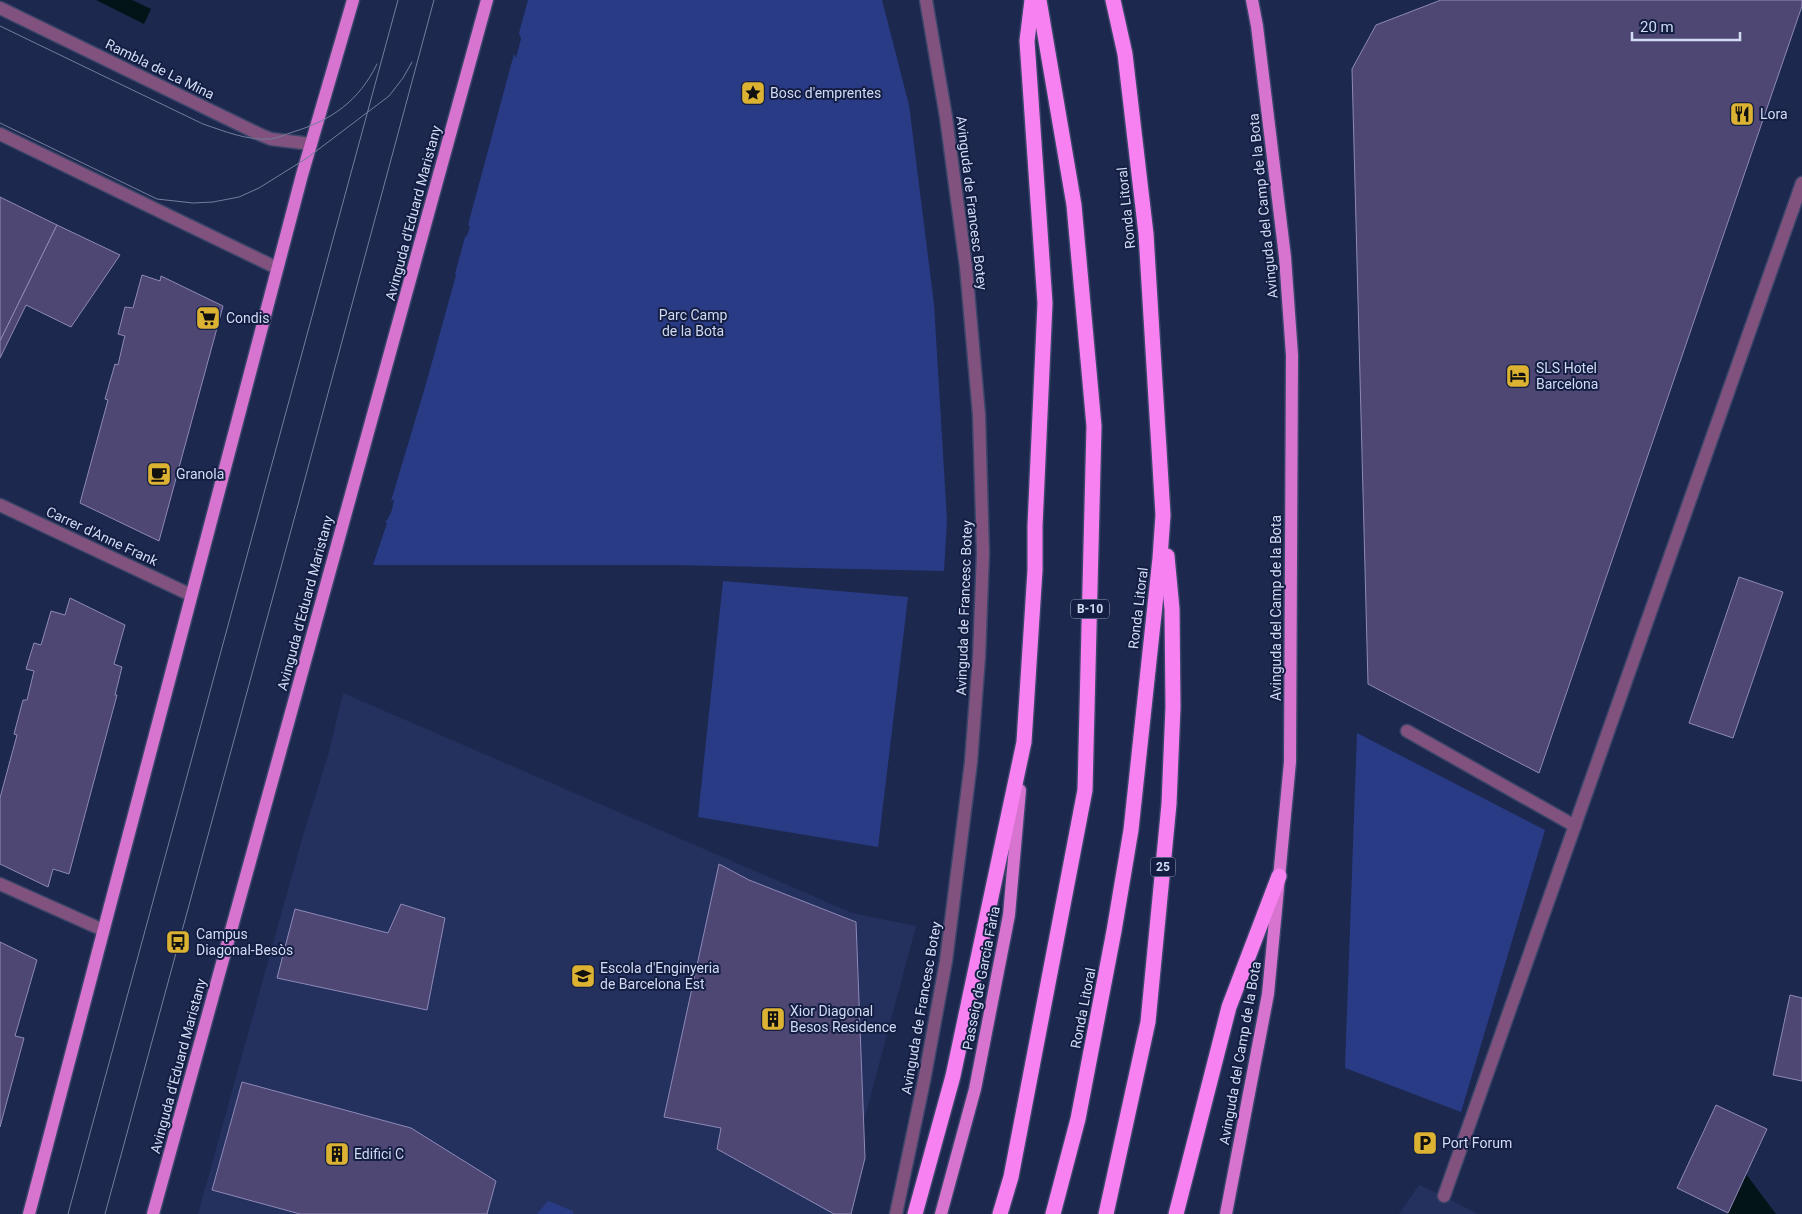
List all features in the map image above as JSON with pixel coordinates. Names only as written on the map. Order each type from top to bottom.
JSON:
[{"type":"highway","points":[[915,1214],[953,1076],[1024,742],[1035,570],[1044,303],[1027,41],[1032,0]]},
{"type":"highway","name":"B-10","points":[[1000,1214],[1011,1177],[1085,790],[1094,426],[1074,205],[1039,0]]},
{"type":"highway","name":"Ronda Litoral","points":[[1053,1214],[1078,1119],[1131,830],[1163,515],[1146,234],[1125,54],[1113,0]]},
{"type":"highway","name":"25","points":[[1106,1214],[1148,1022],[1169,804],[1174,706],[1172,610],[1163,515]]},
{"type":"highway","points":[[1176,1214],[1229,1007],[1279,876]]},
{"type":"main road","points":[[29,1214],[311,144],[353,0]]},
{"type":"main road","name":"Avinguda d'Eduard Maristany","points":[[153,1214],[487,0]]},
{"type":"main road","name":"Avinguda del Camp de la Bota","points":[[1226,1214],[1268,994],[1290,762],[1292,355],[1285,257],[1257,26],[1252,0]]},
{"type":"main road","name":"Passeig de Garcia Fària","points":[[941,1214],[975,1089],[1009,915],[1024,742]]},
{"type":"street","name":"Avinguda de Francesc Botey","points":[[896,1214],[924,1081],[946,961],[971,762],[979,658],[983,553],[979,415],[966,267],[949,136],[926,0]]},
{"type":"street","name":"Rambla de La Mina","points":[[0,8],[261,135],[271,139],[311,144]]},
{"type":"street","points":[[0,134],[278,268]]},
{"type":"street","points":[[1444,1196],[1802,184]]},
{"type":"street","name":"Carrer d'Anne Frank","points":[[0,505],[191,595]]},
{"type":"street","points":[[1407,731],[1575,826]]},
{"type":"street","points":[[0,884],[103,930]]},
{"type":"shaded area","points":[[96,0],[132,0],[151,9],[144,24]]},
{"type":"shaded area","name":"Escola d'Enginyeria de Barcelona Est","points":[[343,693],[852,913],[916,926],[839,1214],[198,1214],[304,832],[329,752]]},
{"type":"shaded area","points":[[1746,1174],[1776,1214],[1727,1214]]},
{"type":"shaded area","points":[[1419,1185],[1444,1196],[1477,1214],[1399,1214]]},
{"type":"green space","name":"Parc Camp de la Bota","points":[[528,0],[882,0],[909,105],[934,304],[947,520],[944,571],[675,565],[373,565],[387,523],[385,522],[392,508],[394,499],[391,501],[426,384],[465,237],[470,226],[468,225],[514,54],[516,58],[521,39],[519,33]]},
{"type":"green space","points":[[723,581],[908,597],[878,847],[698,817]]},
{"type":"green space","points":[[1357,733],[1545,830],[1461,1112],[1345,1068]]},
{"type":"green space","points":[[548,1201],[573,1211],[573,1214],[537,1214]]},
{"type":"building","name":"SLS Hotel Barcelona","points":[[1441,0],[1802,0],[1802,6],[1539,773],[1368,684],[1352,69],[1376,25]]},
{"type":"building","points":[[0,197],[57,225],[0,341]]},
{"type":"building","points":[[57,225],[120,255],[71,327],[26,305],[0,358],[0,341]]},
{"type":"building","points":[[142,275],[160,281],[161,276],[223,306],[159,541],[80,503],[108,400],[105,399],[115,364],[118,365],[125,336],[118,334],[125,307],[133,308]]},
{"type":"building","points":[[1739,577],[1783,592],[1733,738],[1689,723]]},
{"type":"building","points":[[70,598],[125,625],[114,664],[122,667],[115,695],[117,695],[69,874],[53,869],[48,887],[0,864],[0,798],[17,735],[14,734],[23,700],[27,700],[34,671],[26,669],[34,643],[41,645],[51,611],[65,615]]},
{"type":"building","name":"Xior Diagonal Besos Residence","points":[[719,864],[749,880],[856,922],[865,1158],[851,1214],[834,1214],[717,1149],[721,1128],[664,1117]]},
{"type":"building","points":[[401,904],[445,918],[427,1010],[277,978],[295,909],[388,933]]},
{"type":"building","points":[[0,942],[37,960],[15,1036],[24,1038],[0,1127]]},
{"type":"building","points":[[1790,995],[1802,998],[1802,1081],[1773,1075]]},
{"type":"building","name":"Edifici C","points":[[242,1082],[411,1128],[496,1181],[487,1214],[300,1214],[212,1190]]},
{"type":"building","points":[[1716,1105],[1767,1129],[1728,1213],[1677,1188]]},
{"type":"tram line","points":[[68,1214],[398,0]]},
{"type":"tram line","points":[[105,1214],[434,0]]},
{"type":"tram line","points":[[0,26],[203,124],[236,135],[262,139],[276,138],[320,122],[332,115],[353,99],[362,89],[377,64]]},
{"type":"tram line","points":[[0,123],[157,199],[193,203],[213,202],[239,197],[259,188],[307,158],[389,96],[403,78],[412,62]]},
{"type":"place","name":"Bosc d'emprentes","points":[[753,93]]},
{"type":"place","name":"Lora","points":[[1742,114]]},
{"type":"place","name":"Condis","points":[[208,318]]},
{"type":"place","name":"SLS Hotel Barcelona","points":[[1518,376]]},
{"type":"place","name":"Granola","points":[[159,474]]},
{"type":"place","name":"Campus Diagonal-Besòs","points":[[178,942]]},
{"type":"place","name":"Escola d'Enginyeria de Barcelona Est","points":[[583,976]]},
{"type":"place","name":"Xior Diagonal Besos Residence","points":[[773,1019]]},
{"type":"place","name":"Port Forum","points":[[1425,1143]]},
{"type":"place","name":"Edifici C","points":[[337,1154]]}]
